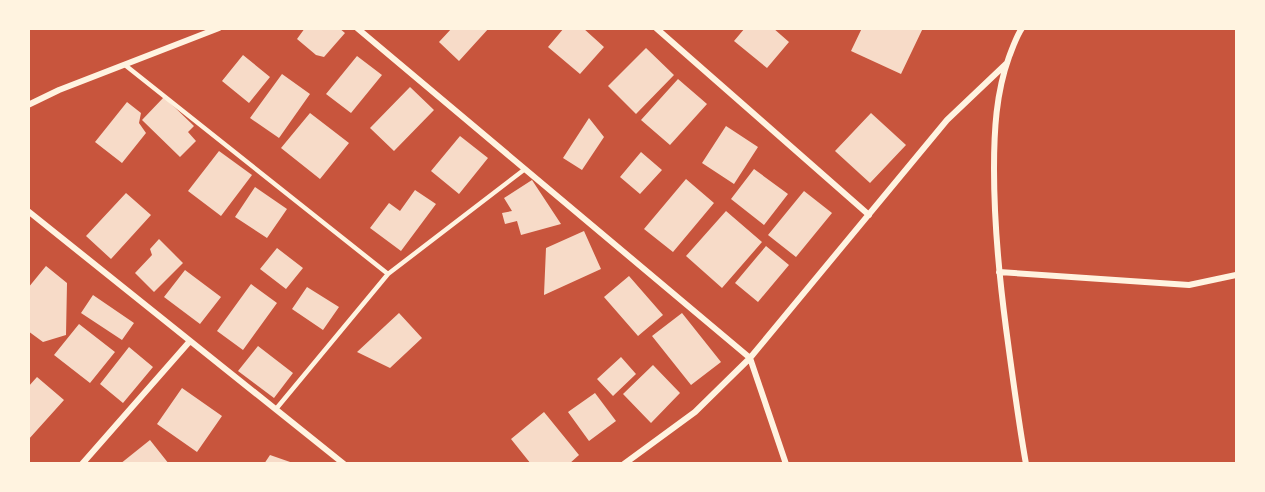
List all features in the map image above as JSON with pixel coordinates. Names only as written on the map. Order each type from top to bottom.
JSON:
[{"type":"street","points":[[28,105],[59,90],[219,28]]},
{"type":"street","points":[[357,28],[750,358],[786,464]]},
{"type":"street","points":[[656,28],[869,215]]},
{"type":"street","points":[[1022,28],[1007,63],[999,91],[994,207],[999,272],[1026,464]]},
{"type":"street","points":[[624,464],[695,412],[750,358],[947,120],[1007,63]]},
{"type":"street","points":[[28,211],[344,464]]},
{"type":"street","points":[[999,272],[1189,285],[1236,275]]},
{"type":"street","points":[[1228,277],[1236,281]]},
{"type":"street","points":[[82,464],[190,341]]},
{"type":"lane","points":[[125,65],[388,274]]},
{"type":"lane","points":[[276,409],[388,274],[525,169]]},
{"type":"building","points":[[305,28],[339,28],[345,33],[324,57],[316,55],[297,39]]},
{"type":"building","points":[[452,28],[489,28],[459,61],[439,42]]},
{"type":"building","points":[[564,28],[583,28],[604,47],[580,74],[548,47]]},
{"type":"building","points":[[745,28],[773,28],[789,42],[767,68],[734,41]]},
{"type":"building","points":[[862,28],[923,28],[901,74],[851,51]]},
{"type":"building","points":[[646,48],[674,75],[636,114],[608,86]]},
{"type":"building","points":[[243,55],[270,77],[249,103],[222,81]]},
{"type":"building","points":[[357,56],[382,75],[351,113],[326,94]]},
{"type":"building","points":[[282,74],[310,94],[279,138],[250,118]]},
{"type":"building","points":[[678,79],[707,104],[670,145],[641,120]]},
{"type":"building","points":[[410,87],[434,110],[394,151],[370,128]]},
{"type":"building","points":[[164,97],[194,126],[188,132],[196,141],[180,157],[142,120]]},
{"type":"building","points":[[127,102],[141,113],[139,123],[146,133],[122,163],[95,142]]},
{"type":"building","points":[[310,113],[349,143],[320,179],[281,148]]},
{"type":"building","points":[[871,113],[906,145],[870,183],[835,151]]},
{"type":"building","points":[[589,118],[604,137],[582,170],[563,158]]},
{"type":"building","points":[[726,126],[758,147],[734,184],[702,163]]},
{"type":"building","points":[[460,136],[488,158],[459,194],[431,171]]},
{"type":"building","points":[[219,151],[252,175],[221,216],[188,191]]},
{"type":"building","points":[[641,152],[662,170],[640,194],[620,177]]},
{"type":"building","points":[[754,169],[788,194],[764,225],[731,199]]},
{"type":"building","points":[[686,179],[714,203],[673,252],[644,229]]},
{"type":"building","points":[[532,180],[561,224],[521,235],[517,221],[505,224],[502,213],[512,211],[504,198]]},
{"type":"building","points":[[255,187],[287,209],[267,238],[235,217]]},
{"type":"building","points":[[415,190],[436,204],[401,251],[370,228],[389,203],[400,211]]},
{"type":"building","points":[[804,191],[832,213],[796,257],[768,235]]},
{"type":"building","points":[[126,193],[151,215],[111,259],[86,236]]},
{"type":"building","points":[[726,211],[762,242],[722,288],[686,256]]},
{"type":"building","points":[[584,231],[601,269],[544,295],[546,248]]},
{"type":"building","points":[[159,239],[183,263],[154,292],[135,273],[152,255],[150,249]]},
{"type":"building","points":[[766,246],[789,265],[758,302],[735,283]]},
{"type":"building","points":[[277,248],[303,268],[286,289],[260,269]]},
{"type":"building","points":[[46,266],[67,283],[66,335],[43,342],[28,331],[28,288]]},
{"type":"building","points":[[185,270],[221,297],[200,324],[164,297]]},
{"type":"building","points":[[629,276],[663,315],[638,336],[604,297]]},
{"type":"building","points":[[251,284],[277,303],[243,350],[217,331]]},
{"type":"building","points":[[307,287],[339,307],[323,330],[292,309]]},
{"type":"building","points":[[93,295],[134,323],[122,340],[81,313]]},
{"type":"building","points":[[399,313],[422,338],[390,368],[357,352]]},
{"type":"building","points":[[682,313],[721,362],[691,385],[652,336]]},
{"type":"building","points":[[79,324],[115,352],[90,383],[54,355]]},
{"type":"building","points":[[258,346],[293,373],[274,398],[238,371]]},
{"type":"building","points":[[129,347],[153,367],[123,403],[100,384]]},
{"type":"building","points":[[621,357],[636,374],[613,396],[597,379]]},
{"type":"building","points":[[653,365],[680,393],[651,423],[623,394]]},
{"type":"building","points":[[37,377],[64,400],[28,440],[28,387]]},
{"type":"building","points":[[182,388],[222,416],[197,452],[157,424]]},
{"type":"building","points":[[595,393],[616,421],[589,441],[568,412]]},
{"type":"building","points":[[544,412],[579,455],[569,464],[531,464],[511,439]]},
{"type":"building","points":[[150,440],[169,464],[120,464]]},
{"type":"building","points":[[270,455],[293,463],[293,464],[264,464]]}]
